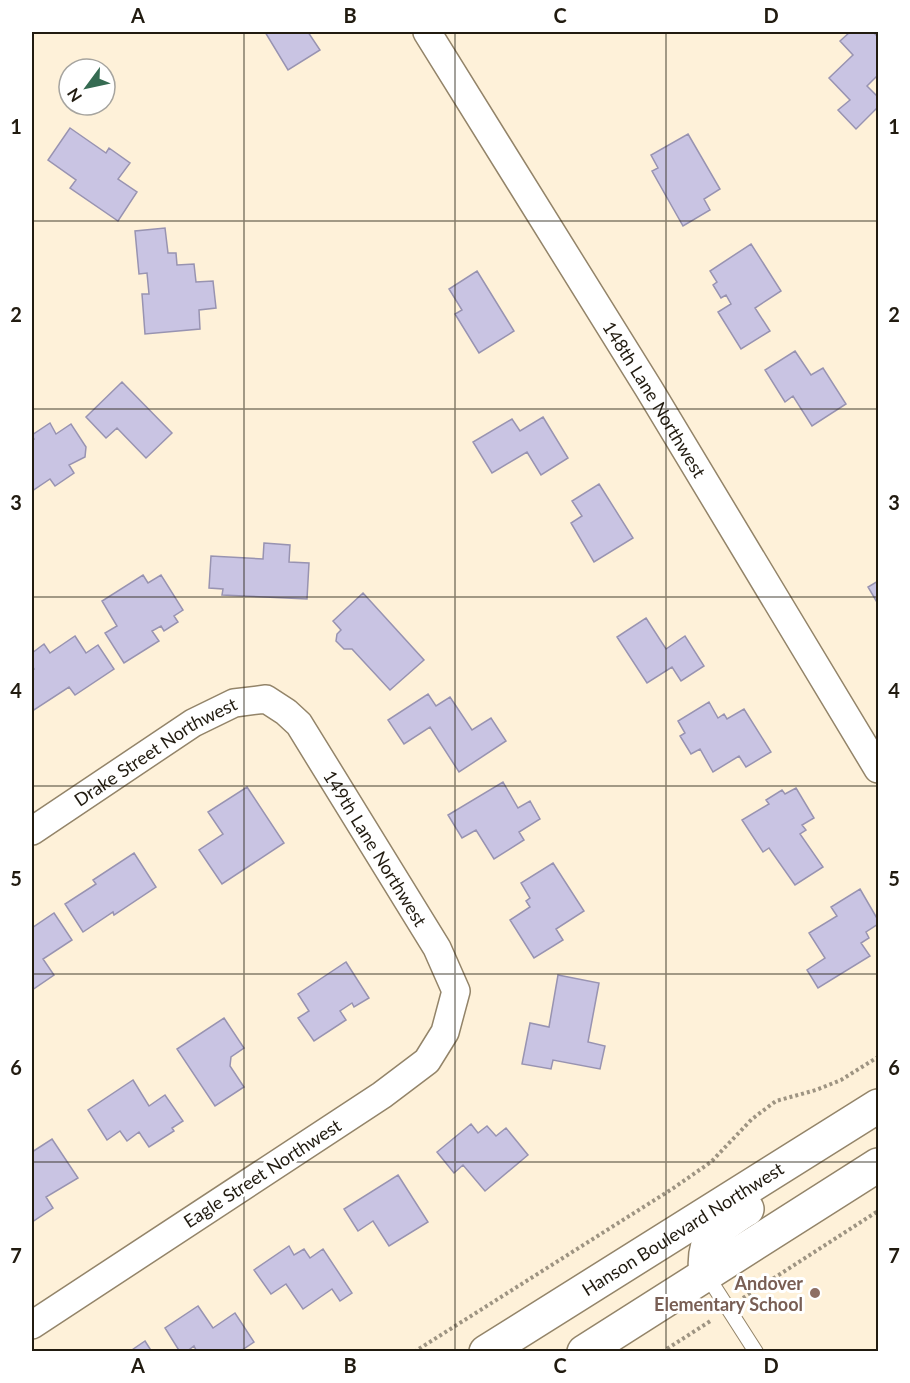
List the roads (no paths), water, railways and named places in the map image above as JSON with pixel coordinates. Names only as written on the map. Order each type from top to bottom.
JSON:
[{"type":"main road","name":"Hanson Boulevard Northwest","points":[[486,1352],[879,1106]]},
{"type":"main road","points":[[706,1274],[705,1257],[714,1233],[727,1222],[879,1122]]},
{"type":"main road","points":[[584,1352],[879,1165]]},
{"type":"street","name":"148th Lane Northwest","points":[[427,32],[875,755]]},
{"type":"street","name":"Drake Street Northwest","points":[[32,831],[193,723],[234,703],[266,699],[286,712]]},
{"type":"street","name":"149th Lane Northwest","points":[[286,712],[299,724],[437,948],[456,991]]},
{"type":"street","name":"Eagle Street Northwest","points":[[32,1325],[372,1101],[428,1061],[445,1032],[456,991]]},
{"type":"lane","points":[[706,1274],[756,1352]]},
{"type":"place","name":"Andover Elementary School","points":[[815,1293]]}]
